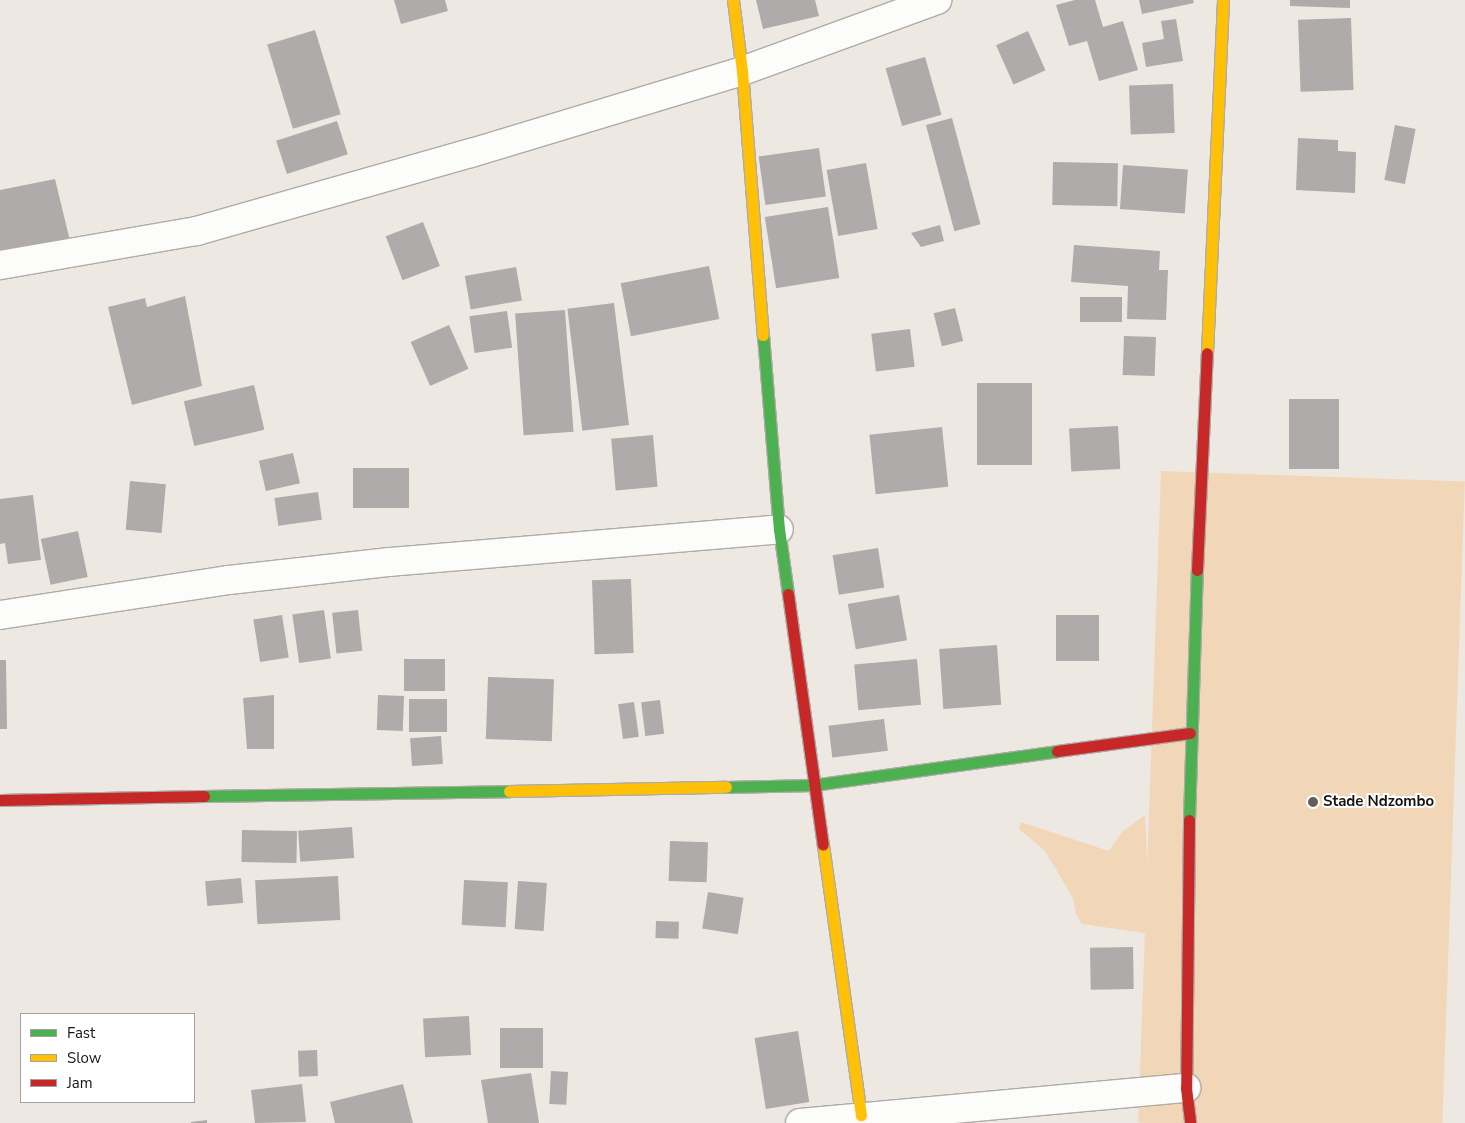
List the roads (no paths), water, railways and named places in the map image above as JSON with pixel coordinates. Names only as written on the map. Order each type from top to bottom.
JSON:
[{"type":"street","points":[[733,0],[742,71],[779,529],[813,785],[861,1115]]},
{"type":"street","points":[[0,265],[196,231],[471,153],[742,71],[937,0]]},
{"type":"street","points":[[1190,1123],[1186,1088],[1190,733],[1223,0]]},
{"type":"street","points":[[0,615],[229,580],[380,563],[779,529]]},
{"type":"street","points":[[0,800],[813,785],[1190,733]]},
{"type":"street","points":[[800,1123],[861,1115],[1186,1088]]},
{"type":"place","name":"Stade Ndzombo","points":[[1313,802]]}]
